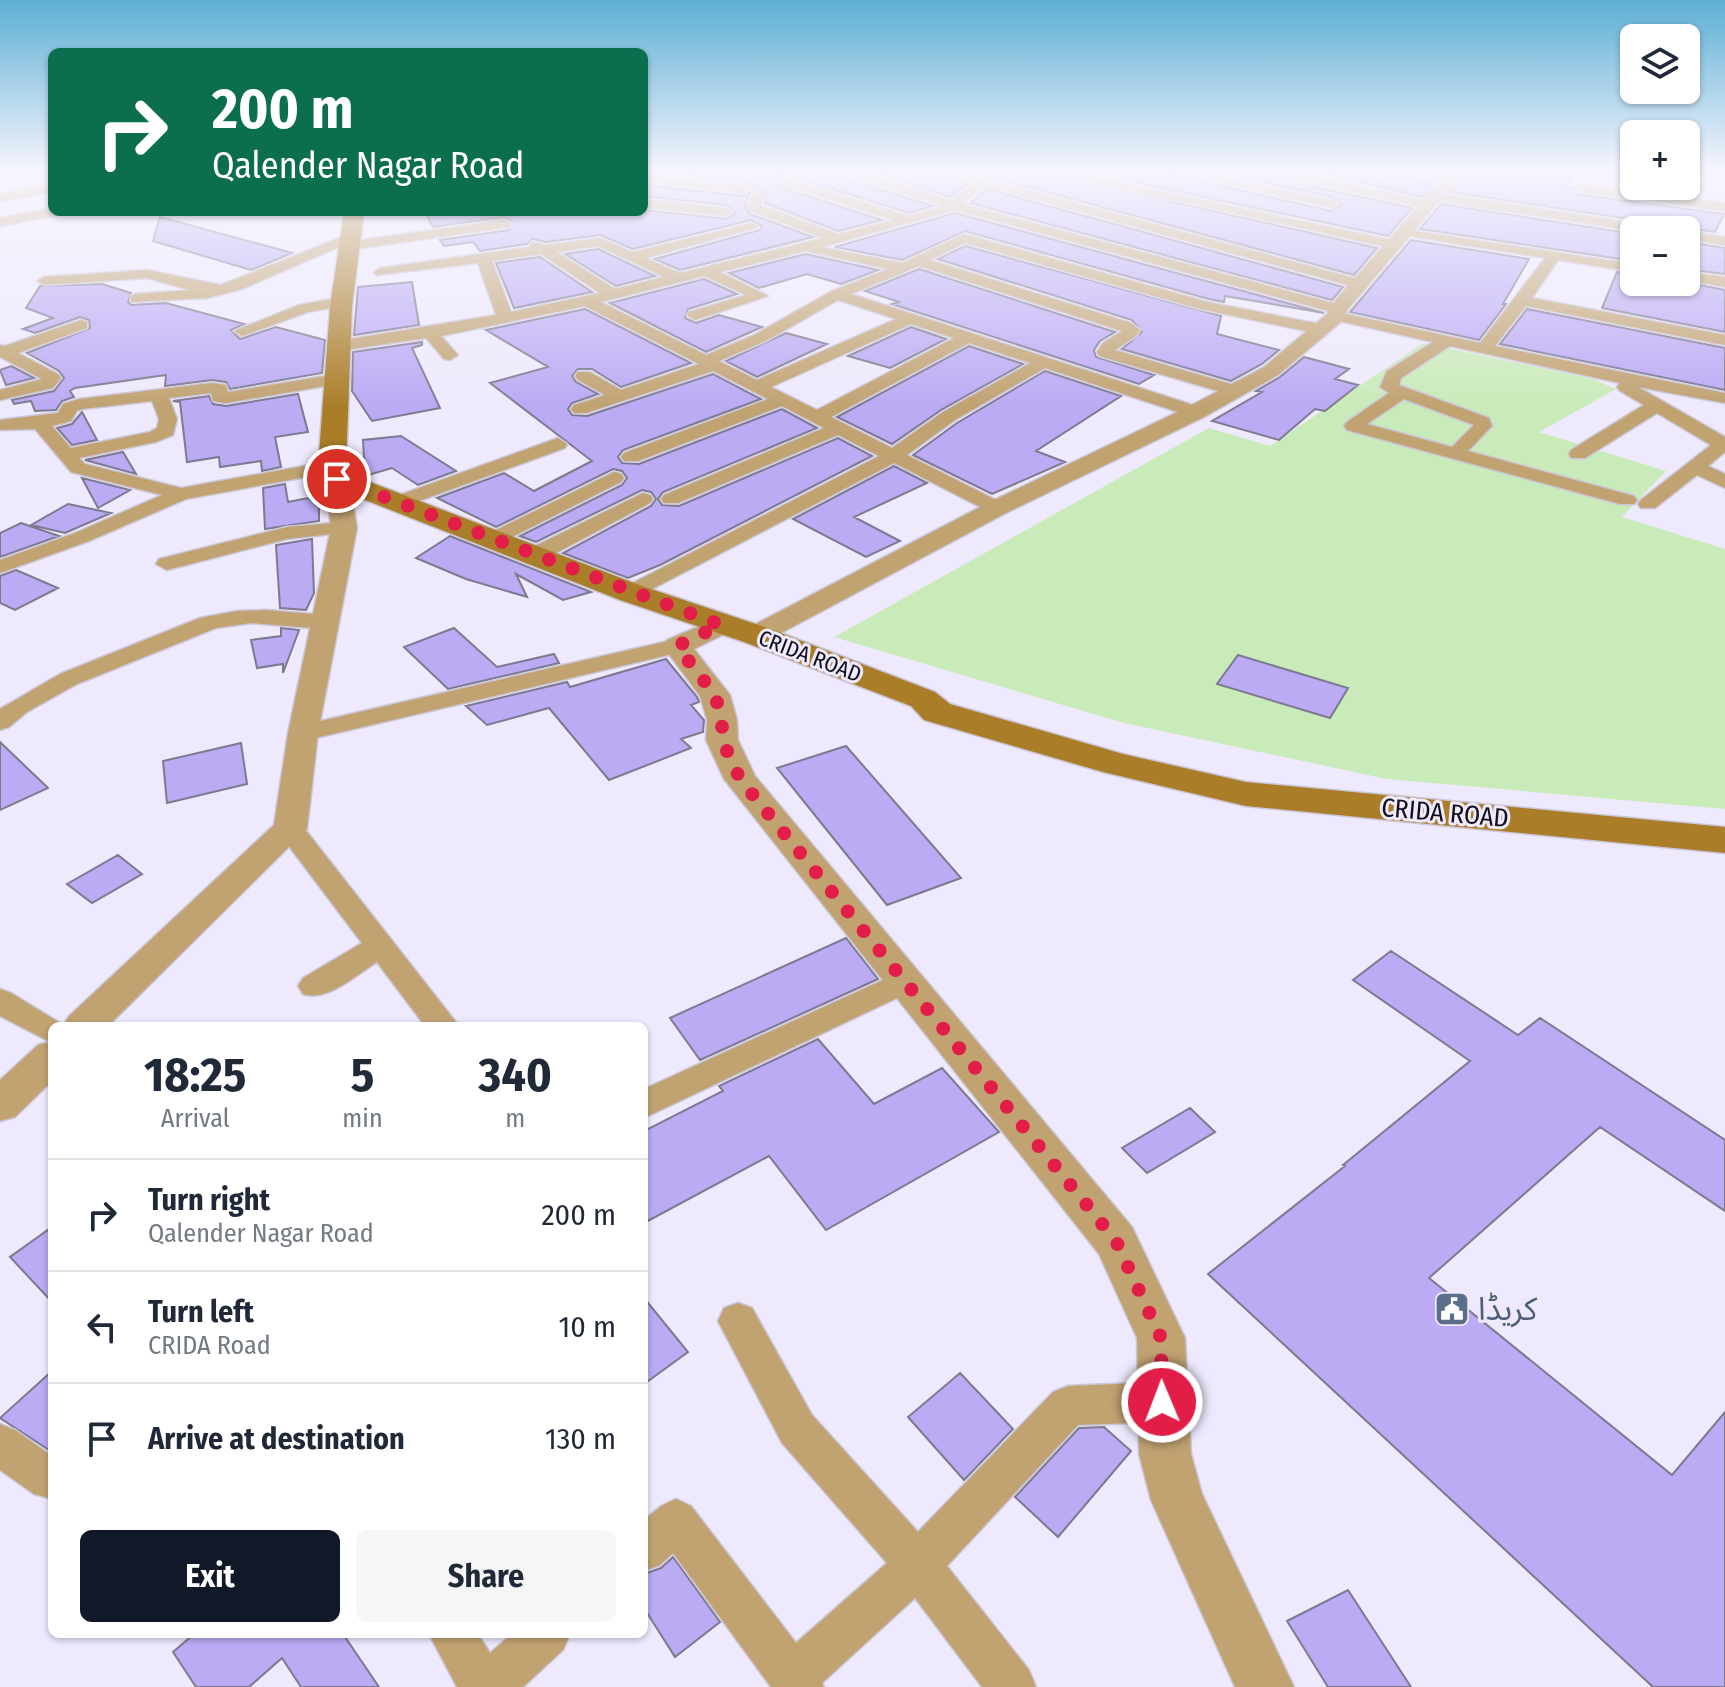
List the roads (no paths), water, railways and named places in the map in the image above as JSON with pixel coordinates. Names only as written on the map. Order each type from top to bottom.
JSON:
[{"type":"main road","points":[[334,473],[338,346],[347,249]]},
{"type":"main road","name":"CRIDA ROAD","points":[[334,473],[533,556],[923,699],[937,712],[1168,767],[1246,794],[1725,840]]},
{"type":"main road","name":"CRIDA ROAD","points":[[1168,767],[1725,818]]},
{"type":"street","points":[[136,299],[218,291],[303,259],[318,249]]},
{"type":"street","points":[[381,272],[552,249]]},
{"type":"street","points":[[617,249],[678,278]]},
{"type":"street","points":[[635,256],[664,249]]},
{"type":"street","points":[[338,346],[430,333],[587,301],[800,249]]},
{"type":"street","points":[[808,249],[910,264],[1125,326],[1132,330],[1130,333],[1105,352],[1235,391]]},
{"type":"street","points":[[580,409],[709,363],[837,294],[942,249]]},
{"type":"street","points":[[1002,249],[1206,306],[1331,318]]},
{"type":"street","points":[[1099,249],[1331,318],[1725,398]]},
{"type":"street","points":[[1228,249],[1360,284]]},
{"type":"street","points":[[303,733],[739,630],[1196,412],[1271,371],[1331,318],[1392,249]]},
{"type":"street","points":[[1498,249],[1620,266]]},
{"type":"street","points":[[543,250],[612,294]]},
{"type":"street","points":[[1483,350],[1554,255]]},
{"type":"street","points":[[484,258],[505,317]]},
{"type":"street","points":[[695,315],[760,296],[707,272]]},
{"type":"street","points":[[44,281],[147,274],[163,275],[218,291]]},
{"type":"street","points":[[1700,278],[1725,282]]},
{"type":"street","points":[[837,294],[1196,412]]},
{"type":"street","points":[[587,301],[997,508]]},
{"type":"street","points":[[1522,301],[1725,340]]},
{"type":"street","points":[[242,331],[305,308],[343,302]]},
{"type":"street","points":[[759,386],[908,319]]},
{"type":"street","points":[[2,357],[81,325]]},
{"type":"street","points":[[430,333],[450,355]]},
{"type":"street","points":[[817,417],[967,337]]},
{"type":"street","points":[[1446,341],[1393,375],[1389,387],[1483,422],[1483,426],[1457,452]]},
{"type":"street","points":[[0,395],[36,387],[51,380],[49,375],[2,357]]},
{"type":"street","points":[[631,593],[892,457],[949,416],[1045,361]]},
{"type":"street","points":[[584,376],[620,396]]},
{"type":"street","points":[[1608,376],[1724,444],[1648,504]]},
{"type":"street","points":[[0,425],[40,423],[65,417],[69,408],[79,404],[149,394],[159,396],[217,388],[220,389],[221,398],[337,379]]},
{"type":"street","points":[[1400,393],[1353,426],[1627,500]]},
{"type":"street","points":[[65,455],[156,436],[166,431],[168,419],[159,396]]},
{"type":"street","points":[[631,457],[783,400]]},
{"type":"street","points":[[1578,454],[1657,405]]},
{"type":"street","points":[[40,423],[65,455],[84,471],[181,494]]},
{"type":"street","points":[[671,499],[839,428]]},
{"type":"street","points":[[401,501],[558,444]]},
{"type":"street","points":[[1695,467],[1725,482]]},
{"type":"street","points":[[0,567],[82,537],[181,494],[334,473],[344,528],[303,733],[290,829],[87,1022]]},
{"type":"street","points":[[493,539],[614,478]]},
{"type":"street","points":[[533,556],[643,499]]},
{"type":"street","points":[[167,564],[287,533],[344,528]]},
{"type":"street","points":[[0,722],[15,707],[49,689],[226,617],[324,622]]},
{"type":"street","points":[[677,646],[715,695],[722,720],[722,740],[740,779],[907,980],[1116,1241],[1161,1338],[1165,1454],[1177,1500],[1265,1687]]},
{"type":"street","points":[[290,829],[440,1022]]},
{"type":"street","points":[[314,986],[380,946]]},
{"type":"street","points":[[648,1102],[907,980]]},
{"type":"street","points":[[0,1001],[48,1029]]},
{"type":"street","points":[[0,1105],[48,1060]]},
{"type":"street","points":[[738,1321],[797,1429],[918,1565],[1012,1687]]},
{"type":"street","points":[[648,1546],[676,1521],[796,1683],[918,1565],[1068,1406],[1162,1402]]},
{"type":"street","points":[[0,1445],[48,1478]]},
{"type":"street","points":[[454,1638],[485,1687],[542,1638]]},
{"type":"place","name":"کریڈا","points":[[1452,1309]]}]
